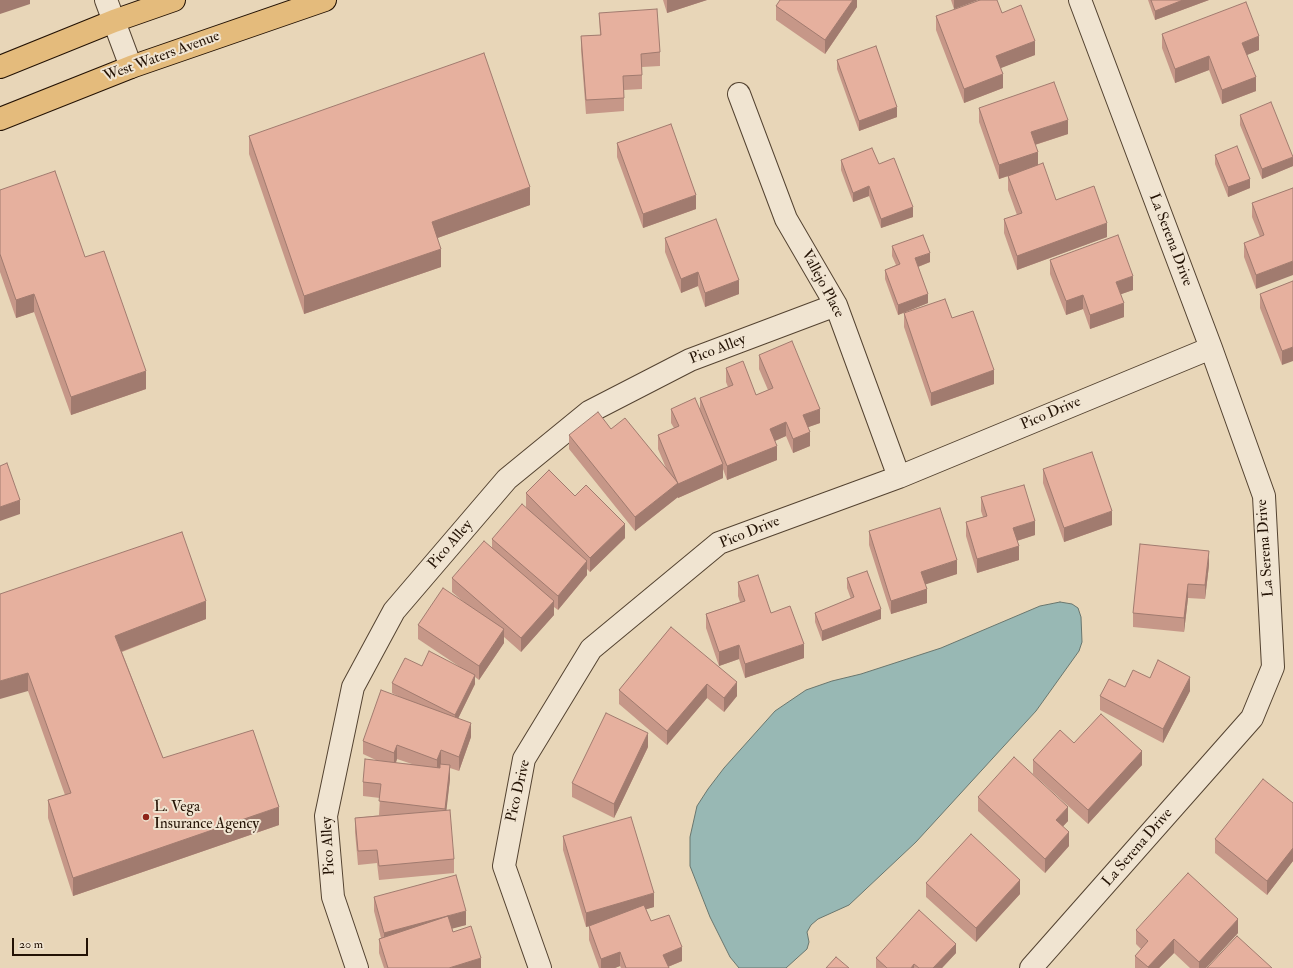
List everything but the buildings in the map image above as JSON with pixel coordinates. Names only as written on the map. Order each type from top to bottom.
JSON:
[{"type":"main road","points":[[0,67],[114,21],[174,0]]},
{"type":"main road","name":"West Waters Avenue","points":[[0,119],[131,67],[325,0]]},
{"type":"street","points":[[106,0],[131,67]]},
{"type":"street","name":"La Serena Drive","points":[[1041,965],[1252,718],[1273,667],[1264,496],[1211,348],[1080,0]]},
{"type":"street","name":"Vallejo Place","points":[[739,94],[786,219],[836,305],[899,477]]},
{"type":"street","name":"Pico Alley","points":[[357,968],[333,897],[326,816],[353,687],[394,611],[507,479],[589,412],[690,360],[836,305]]},
{"type":"street","name":"Pico Drive","points":[[540,968],[504,866],[524,760],[591,650],[718,543],[899,477],[1211,348]]},
{"type":"water","points":[[1060,602],[1072,604],[1078,608],[1081,617],[1082,642],[1079,651],[1036,711],[916,842],[849,905],[818,919],[811,925],[807,932],[809,942],[807,949],[786,968],[739,968],[730,957],[710,917],[690,866],[690,837],[697,806],[724,768],[775,711],[806,690],[941,648],[1040,606]]},
{"type":"place","name":"L. Vega Insurance Agency","points":[[146,817]]}]
